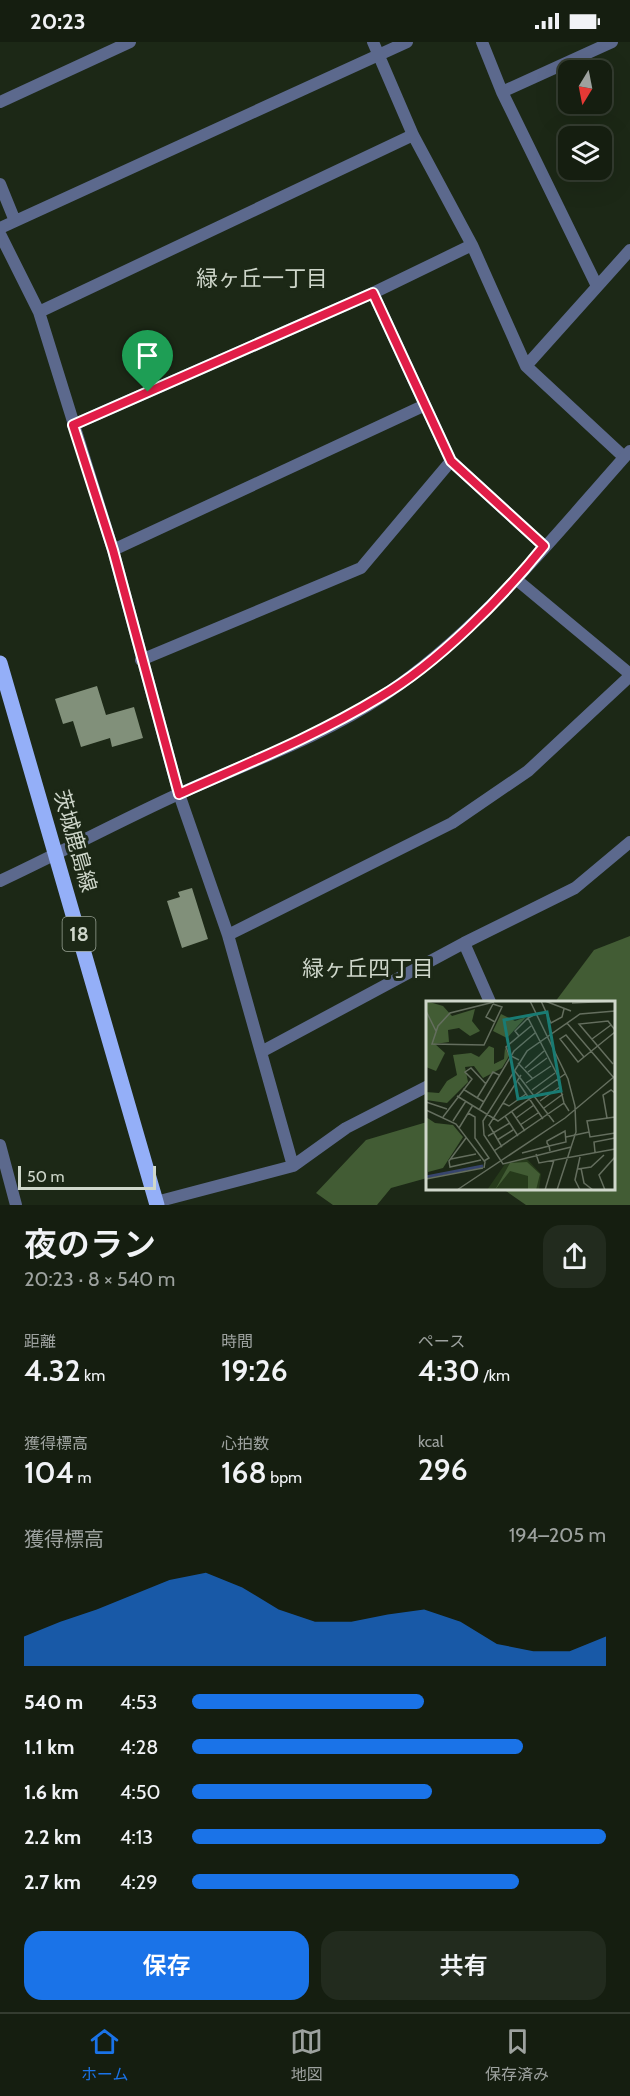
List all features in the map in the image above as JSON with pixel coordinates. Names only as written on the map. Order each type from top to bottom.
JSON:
[{"type":"main road","name":"茨城鹿島線","points":[[0,663],[156,1203]]},
{"type":"street","points":[[0,102],[130,42]]},
{"type":"street","points":[[0,881],[179,794],[328,726],[382,696],[432,659],[516,580],[627,454],[526,366],[472,245],[413,135],[373,42]]},
{"type":"street","points":[[0,228],[407,42]]},
{"type":"street","points":[[482,42],[502,92],[596,284]]},
{"type":"street","points":[[502,92],[612,42]]},
{"type":"street","points":[[39,312],[413,135]]},
{"type":"street","points":[[0,184],[15,221]]},
{"type":"street","points":[[0,234],[39,312],[113,550],[179,794],[228,935],[292,1167]]},
{"type":"street","points":[[73,425],[373,293],[472,245]]},
{"type":"street","points":[[526,366],[596,284],[630,250]]},
{"type":"street","points":[[373,293],[423,406],[451,461],[544,546]]},
{"type":"street","points":[[113,550],[423,406]]},
{"type":"street","points":[[141,660],[361,568],[451,461]]},
{"type":"street","points":[[228,935],[452,823],[528,771],[630,675],[516,580]]},
{"type":"street","points":[[261,1052],[464,943],[575,888],[630,842]]},
{"type":"street","points":[[464,943],[490,1001]]},
{"type":"street","points":[[156,1203],[292,1167],[346,1128],[426,1087]]},
{"type":"street","points":[[0,1147],[16,1205]]},
{"type":"green space","points":[[630,936],[630,1205],[526,1205],[504,1190],[615,1190],[615,1001],[556,1001],[594,950]]},
{"type":"green space","points":[[426,1122],[426,1178],[391,1188],[377,1205],[333,1205],[316,1193],[366,1140]]},
{"type":"building","points":[[97,686],[106,715],[134,707],[143,738],[112,747],[110,738],[81,747],[73,721],[63,724],[55,699]]},
{"type":"building","points":[[192,888],[208,939],[182,948],[167,901],[180,897],[178,892]]},
{"type":"district","name":"緑ヶ丘一丁目","points":[[262,278]]},
{"type":"district","name":"緑ヶ丘四丁目","points":[[368,968]]},
{"type":"route","points":[[373,293],[423,406],[451,461],[544,546],[516,580],[432,659],[382,696],[328,726],[179,794],[113,550],[73,425],[148,392],[373,293]]}]
